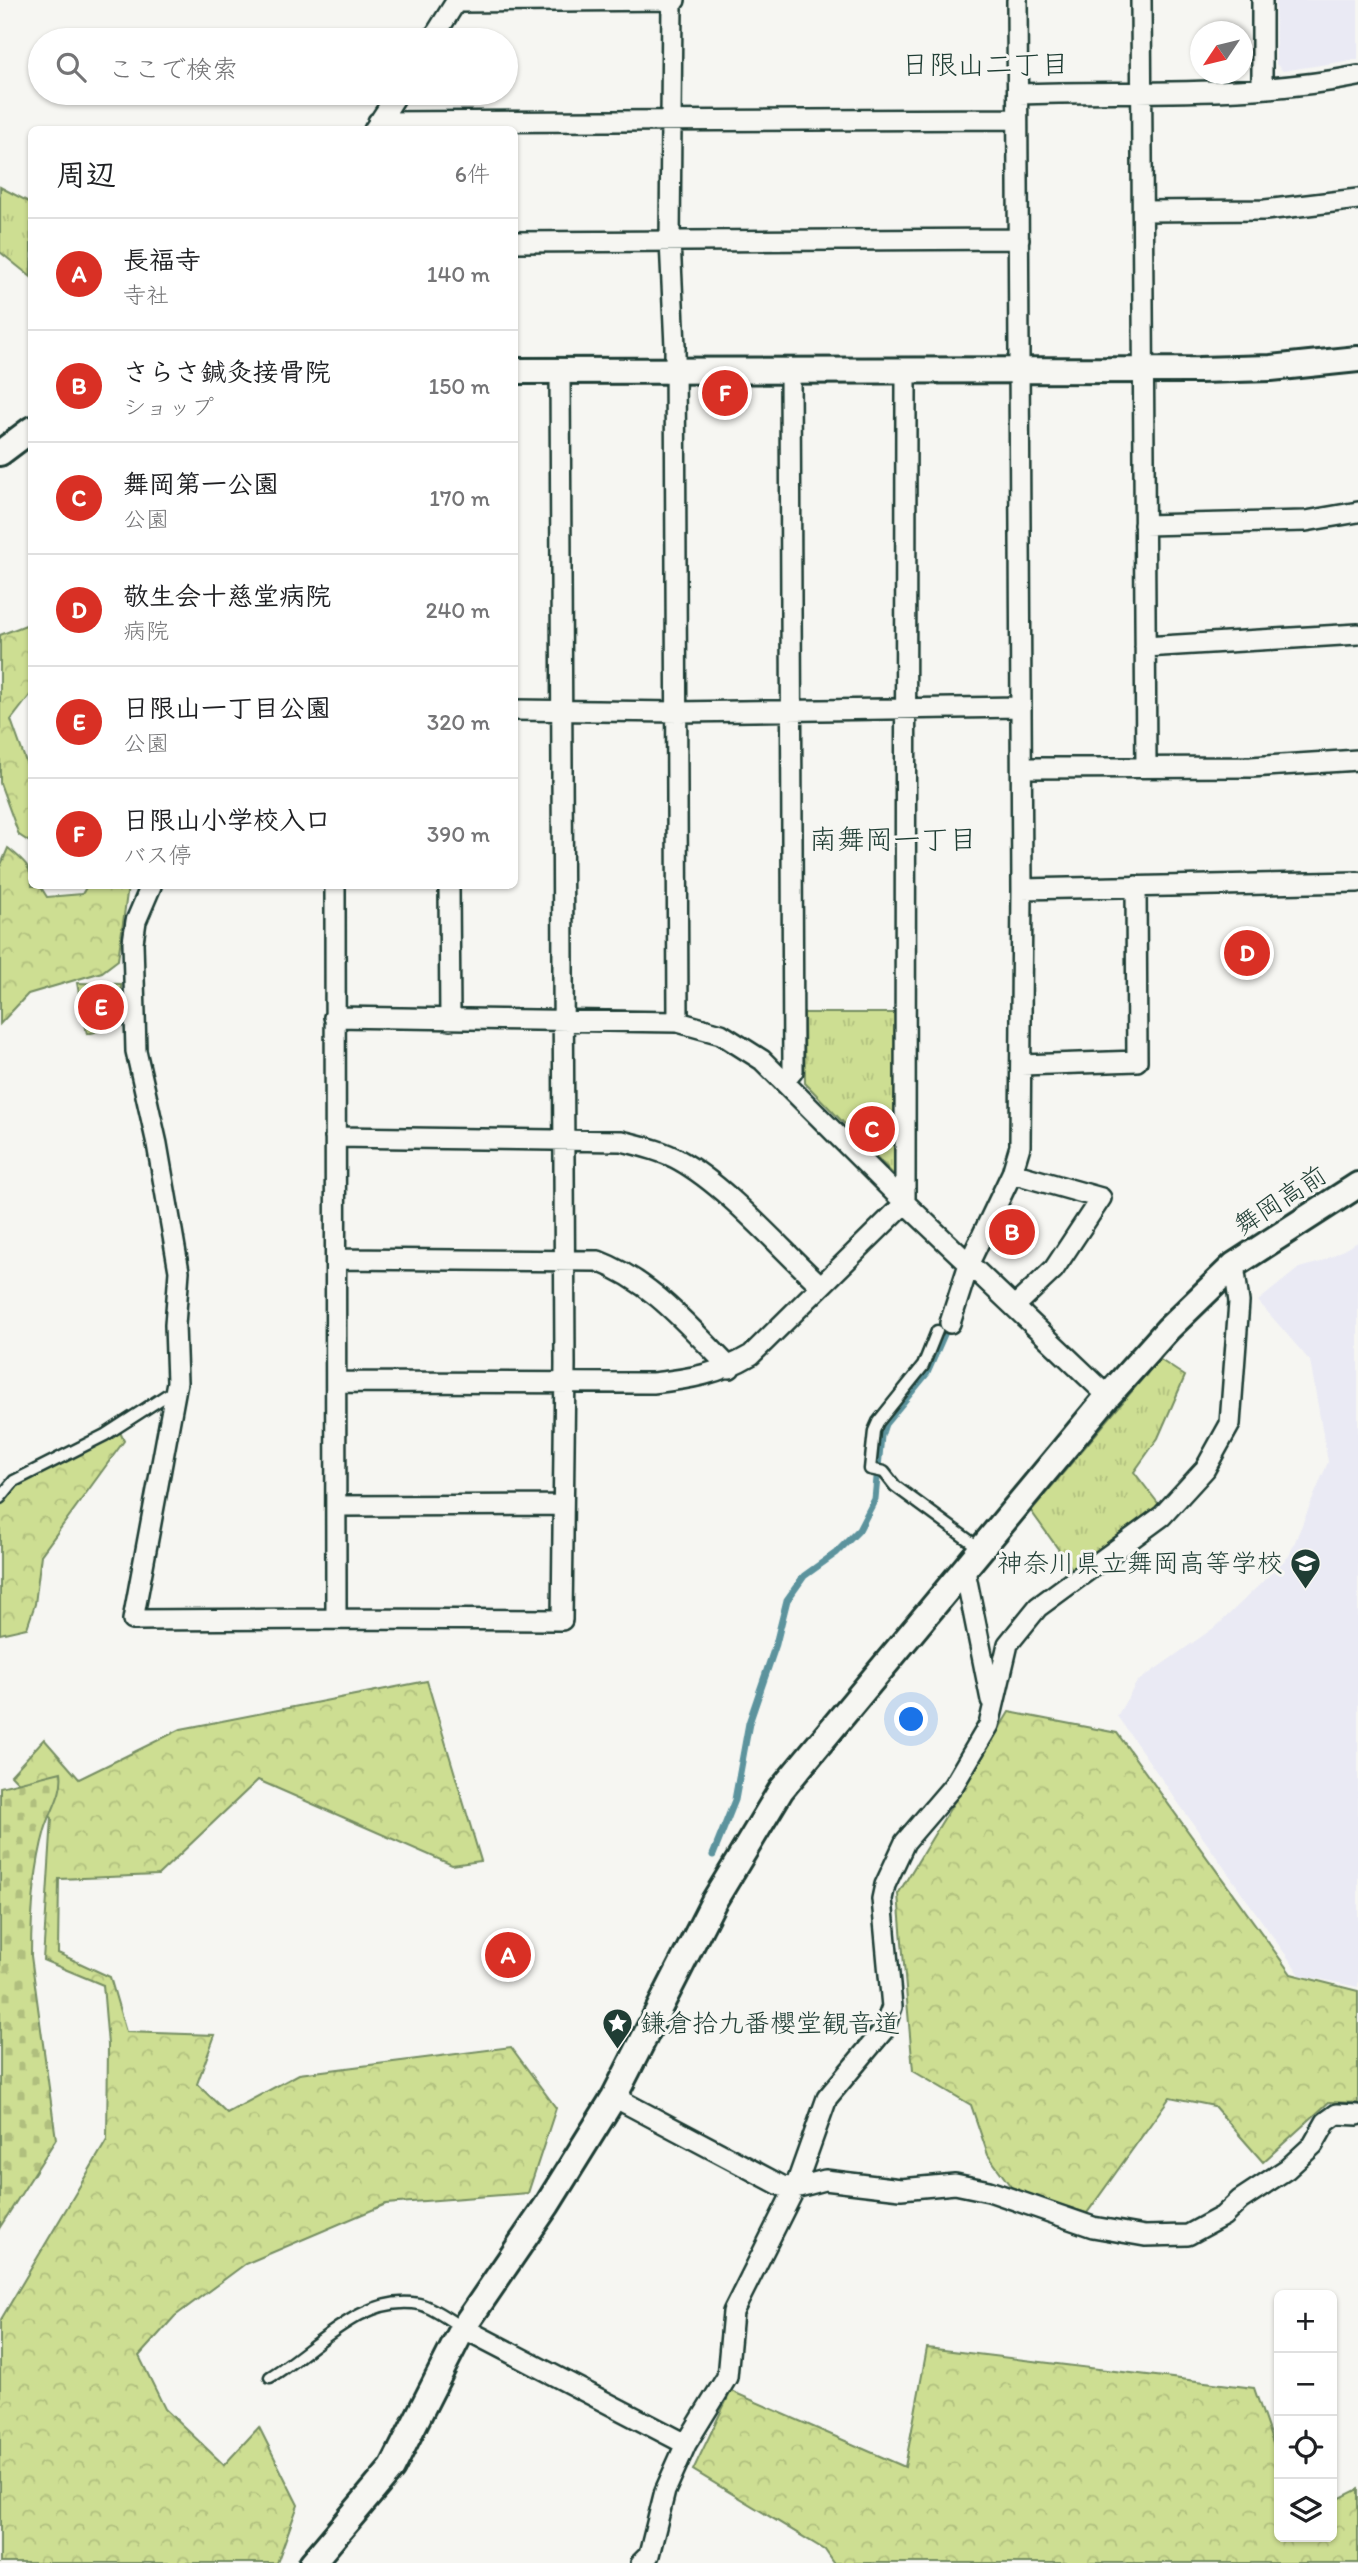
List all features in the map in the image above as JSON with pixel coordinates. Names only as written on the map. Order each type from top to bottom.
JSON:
[{"type":"street","points":[[440,28],[457,1],[673,0],[670,241],[678,712],[678,1022]]},
{"type":"street","points":[[942,1325],[1012,1173],[1020,1146],[1022,768],[1017,0]]},
{"type":"street","points":[[1141,0],[1146,767]]},
{"type":"street","points":[[1262,0],[1262,88]]},
{"type":"street","points":[[1019,94],[1262,88],[1321,83],[1358,76]]},
{"type":"street","points":[[376,126],[390,105]]},
{"type":"street","points":[[376,126],[1017,119]]},
{"type":"street","points":[[1144,211],[1265,210],[1358,199]]},
{"type":"street","points":[[518,242],[1019,239]]},
{"type":"street","points":[[518,371],[1271,368],[1358,359]]},
{"type":"street","points":[[338,1382],[653,1383],[698,1378],[730,1368],[751,1355],[905,1203],[906,370]]},
{"type":"street","points":[[150,889],[136,921],[133,942],[136,1051],[157,1144],[179,1270],[175,1390],[133,1620],[562,1620],[565,1381],[560,371]]},
{"type":"street","points":[[784,1082],[793,1071],[789,709],[790,371]]},
{"type":"street","points":[[0,453],[28,432]]},
{"type":"street","points":[[1144,526],[1306,521],[1358,512]]},
{"type":"street","points":[[1145,647],[1358,634]]},
{"type":"street","points":[[518,710],[678,712],[1020,707]]},
{"type":"street","points":[[1022,768],[1251,767],[1358,760]]},
{"type":"street","points":[[1022,889],[1358,882]]},
{"type":"street","points":[[1022,1065],[1137,1061],[1136,886]]},
{"type":"street","points":[[335,889],[338,1382],[336,1619]]},
{"type":"street","points":[[449,889],[450,1020]]},
{"type":"street","points":[[334,1017],[678,1022],[722,1034],[762,1060],[905,1203],[970,1261],[1108,1396]]},
{"type":"street","points":[[335,1137],[622,1141],[677,1158],[703,1175],[821,1286]]},
{"type":"street","points":[[1012,1173],[1101,1198],[1054,1269],[1016,1306]]},
{"type":"street","name":"舞岡高前","points":[[312,2563],[392,2468],[463,2328],[547,2205],[614,2097],[714,1901],[781,1790],[1108,1396],[1168,1329],[1234,1265],[1358,1185]]},
{"type":"street","points":[[337,1259],[598,1261],[623,1271],[646,1285],[730,1368]]},
{"type":"street","points":[[641,2563],[649,2555],[665,2491],[686,2444],[727,2376],[733,2312],[795,2188],[827,2098],[883,2031],[892,2007],[882,1899],[884,1885],[905,1842],[953,1786],[989,1726],[1008,1644],[1038,1607],[1162,1516],[1205,1469],[1223,1442],[1230,1424],[1239,1302],[1234,1265]]},
{"type":"street","points":[[337,1506],[563,1505]]},
{"type":"street","points":[[965,1571],[993,1708]]},
{"type":"street","points":[[614,2097],[782,2186],[795,2188],[824,2180],[901,2189],[955,2184],[989,2191],[1093,2227],[1145,2235],[1188,2235],[1223,2216],[1240,2200],[1287,2169],[1313,2145],[1326,2122],[1337,2114],[1358,2115]]},
{"type":"street","points":[[463,2328],[686,2444]]},
{"type":"lane","points":[[942,1325],[923,1366],[878,1422],[874,1431],[870,1469],[884,1472],[895,1486],[982,1550]]},
{"type":"lane","points":[[0,1498],[14,1480],[105,1436],[175,1390]]},
{"type":"lane","points":[[270,2377],[297,2361],[349,2321],[369,2311],[393,2304],[421,2304],[463,2328]]},
{"type":"shaded area","points":[[1275,0],[1358,0],[1358,59],[1283,71],[1276,64]]},
{"type":"shaded area","name":"神奈川県立舞岡高等学校","points":[[1358,1242],[1358,1987],[1300,1975],[1117,1716],[1137,1682],[1218,1625],[1289,1556],[1328,1462],[1310,1361],[1258,1301],[1299,1268],[1321,1262]]},
{"type":"green space","points":[[0,187],[28,201],[28,275],[0,252]]},
{"type":"green space","points":[[28,624],[28,698],[11,720],[28,768],[28,841],[19,835],[0,783],[0,635]]},
{"type":"green space","points":[[8,848],[26,864],[28,889],[42,889],[47,897],[82,894],[85,889],[128,889],[118,960],[102,972],[28,994],[0,1024],[0,867]]},
{"type":"green space","points":[[77,983],[121,984],[120,1026],[87,1034]]},
{"type":"green space","points":[[804,1013],[895,1013],[894,1175],[805,1083]]},
{"type":"green space","points":[[1159,1359],[1185,1376],[1158,1438],[1134,1472],[1161,1507],[1074,1571],[1031,1511]]},
{"type":"green space","points":[[120,1432],[124,1441],[41,1555],[35,1604],[27,1628],[0,1634],[0,1504],[16,1483]]},
{"type":"green space","points":[[427,1681],[481,1861],[452,1865],[258,1780],[158,1875],[59,1879],[58,1953],[110,1977],[126,2032],[215,2035],[197,2084],[227,2113],[299,2074],[511,2047],[556,2108],[528,2193],[386,2204],[245,2264],[175,2316],[139,2356],[165,2409],[224,2465],[259,2427],[298,2505],[277,2563],[0,2563],[0,2321],[107,2140],[108,2045],[103,1985],[43,1960],[52,1818],[11,1775],[44,1739],[79,1779],[181,1729]]},
{"type":"green space","points":[[1009,1712],[1117,1733],[1291,1974],[1358,1991],[1358,2103],[1329,2102],[1263,2162],[1214,2106],[1170,2097],[1087,2213],[1014,2191],[988,2155],[971,2105],[913,2071],[898,1894]]},
{"type":"green space","points":[[61,1772],[59,1794],[45,1830],[38,1861],[31,1941],[56,2139],[0,2227],[0,1787]]},
{"type":"green space","points":[[927,2348],[1254,2388],[1274,2446],[1274,2542],[1337,2542],[1337,2500],[1358,2489],[1358,2563],[834,2563],[825,2550],[693,2470],[731,2391],[905,2467]]},
{"type":"waterway","points":[[713,1855],[735,1800],[749,1723],[776,1644],[787,1600],[804,1576],[836,1553],[859,1530],[875,1499],[881,1436],[885,1424],[927,1373],[948,1325]]},
{"type":"place","name":"日限山小学校入口","points":[[725,393]]},
{"type":"place","name":"敬生会十慈堂病院","points":[[1247,953]]},
{"type":"place","name":"日限山一丁目公園","points":[[101,1007]]},
{"type":"place","name":"舞岡第一公園","points":[[872,1129]]},
{"type":"place","name":"さらさ鍼灸接骨院","points":[[1012,1232]]},
{"type":"place","name":"神奈川県立舞岡高等学校","points":[[1306,1590]]},
{"type":"place","name":"長福寺","points":[[508,1955]]},
{"type":"place","name":"鎌倉拾九番櫻堂観音道","points":[[617,2050]]},
{"type":"district","name":"日限山二丁目","points":[[985,64]]},
{"type":"district","name":"南舞岡一丁目","points":[[893,839]]}]
